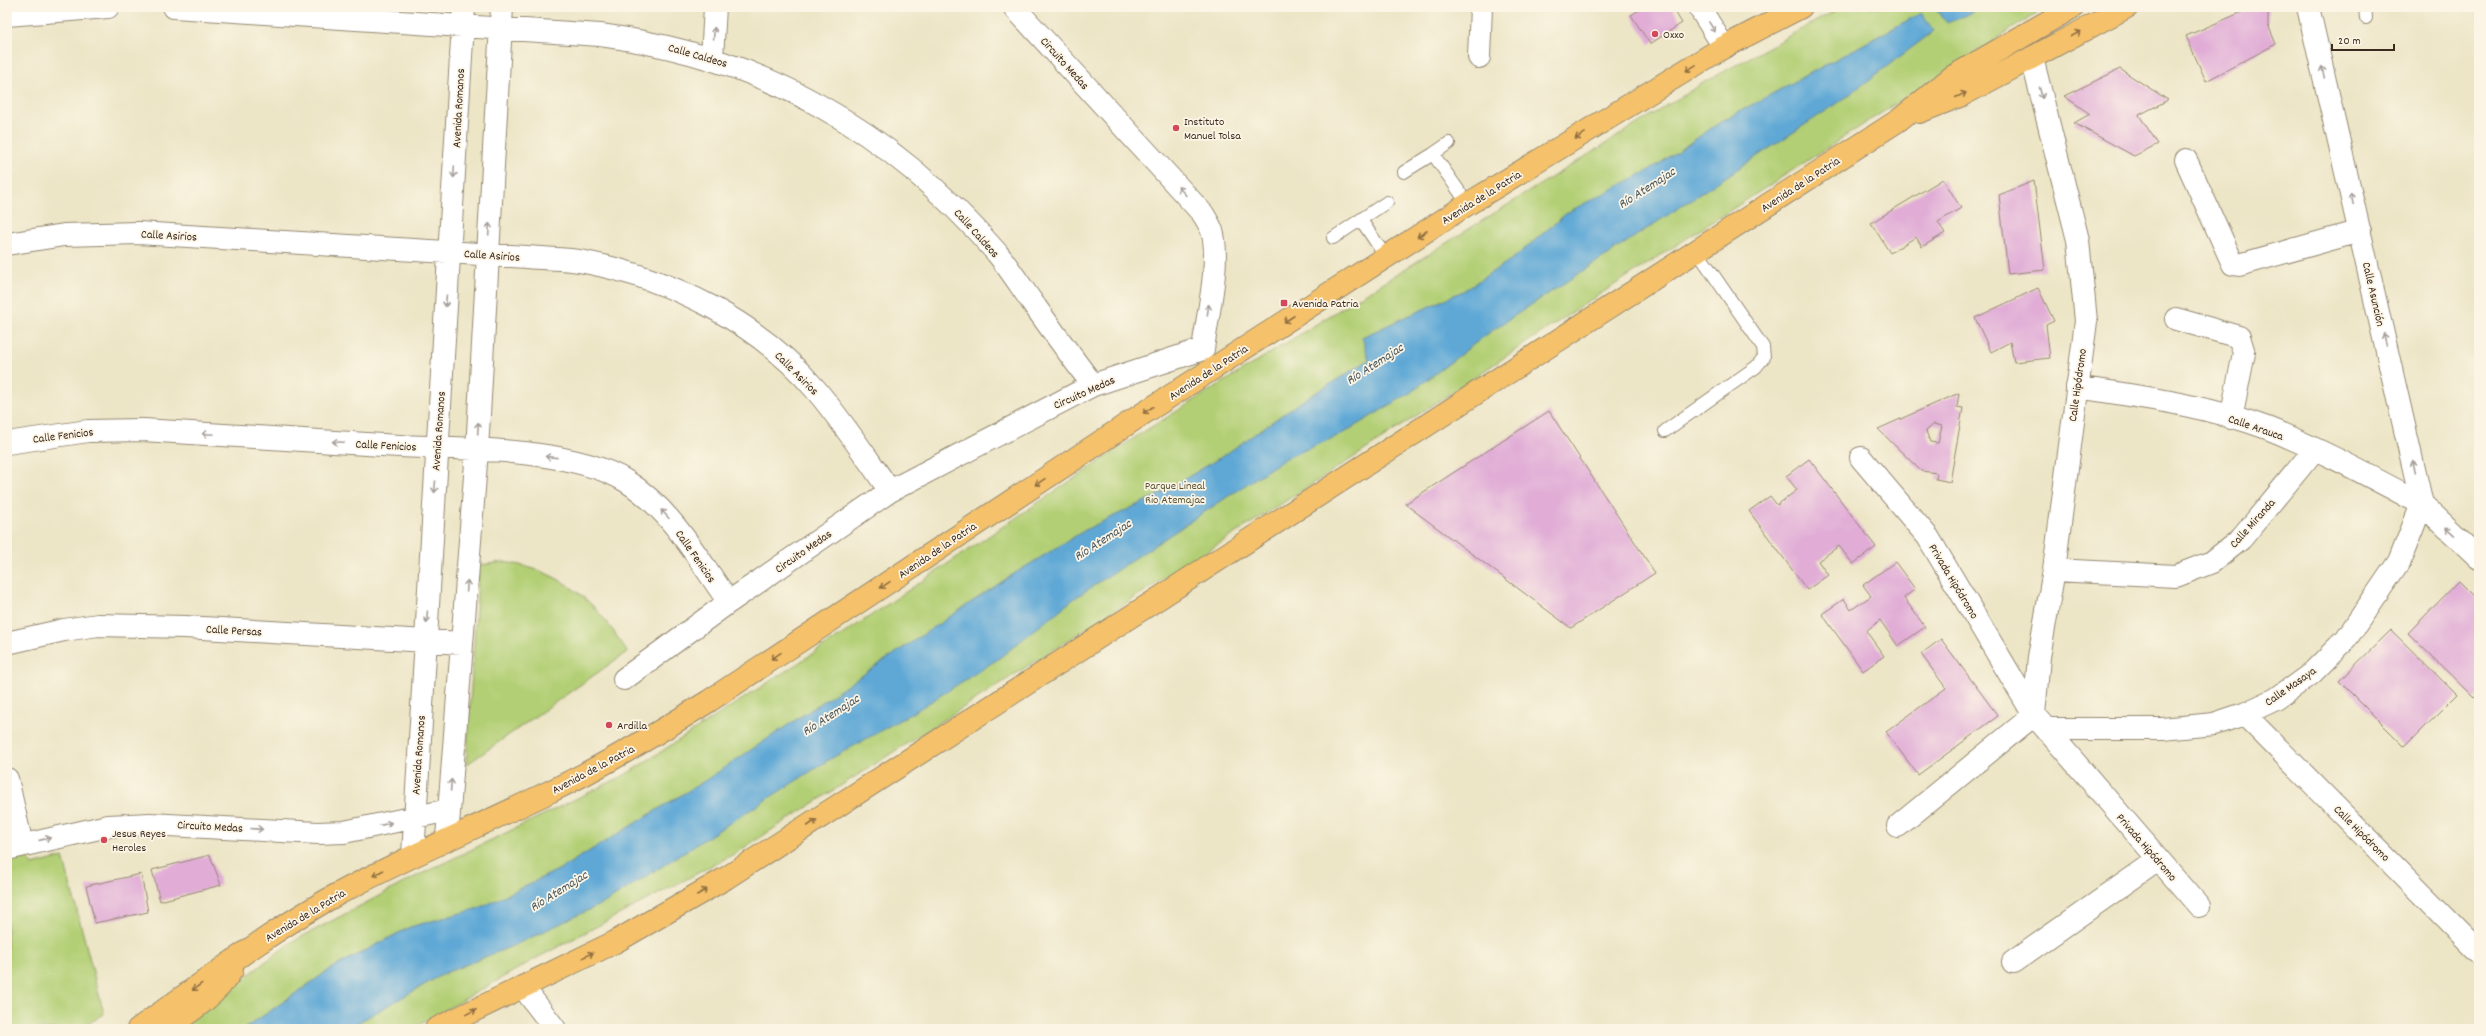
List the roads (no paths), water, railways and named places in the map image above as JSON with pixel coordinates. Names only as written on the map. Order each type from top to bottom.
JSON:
[{"type":"main road","name":"Avenida de la Patria","points":[[1724,47],[1773,7]]},
{"type":"main road","name":"Avenida de la Patria","points":[[138,1029],[251,948],[336,895],[447,838],[552,791],[649,738],[1228,358],[1468,204],[1724,47],[1801,7]]},
{"type":"main road","name":"Avenida de la Patria","points":[[436,1029],[615,942],[726,878],[1899,120],[1952,77],[2073,7]]},
{"type":"main road","name":"Avenida de la Patria","points":[[1899,120],[1962,95],[2127,7]]},
{"type":"main road","points":[[165,1029],[214,993],[251,948]]},
{"type":"street","points":[[7,15],[108,7]]},
{"type":"street","name":"Calle Caldeos","points":[[174,7],[464,16],[500,28],[633,39],[712,58],[786,87],[840,117],[906,166],[951,204],[997,254],[1093,385]]},
{"type":"street","points":[[447,838],[477,450],[502,7]]},
{"type":"street","points":[[712,58],[715,7]]},
{"type":"street","name":"Circuito Medas","points":[[624,679],[729,602],[890,490],[1093,385],[1203,349],[1213,277],[1214,250],[1212,231],[1203,214],[1014,7]]},
{"type":"street","points":[[1479,57],[1481,7]]},
{"type":"street","points":[[1699,7],[1724,47]]},
{"type":"street","name":"Calle Asunción","points":[[2308,7],[2422,504]]},
{"type":"street","name":"Avenida Romanos","points":[[413,855],[414,818],[464,16]]},
{"type":"street","name":"Calle Hipódromo","points":[[2032,58],[2078,240],[2085,314],[2054,570],[2039,657],[2040,722]]},
{"type":"street","points":[[2186,160],[2234,264],[2239,265],[2360,231]]},
{"type":"street","name":"Calle Asirios","points":[[7,244],[64,235],[138,234],[488,254],[583,262],[633,273],[674,288],[720,311],[762,340],[816,390],[890,490]]},
{"type":"street","points":[[2176,319],[2239,336],[2244,353],[2231,418]]},
{"type":"street","points":[[1203,349],[1228,358]]},
{"type":"street","name":"Calle Arauca","points":[[2077,387],[2159,401],[2266,428],[2315,449],[2422,504]]},
{"type":"street","name":"Calle Fenicios","points":[[7,443],[88,430],[142,430],[477,450],[558,458],[598,467],[625,480],[645,494],[672,522],[729,602]]},
{"type":"street","name":"Calle Miranda","points":[[2054,570],[2176,576],[2212,562],[2241,538],[2315,449]]},
{"type":"street","name":"Privada Hipódromo","points":[[1860,458],[1928,537],[2040,722],[2199,906]]},
{"type":"street","points":[[2422,504],[2479,558]]},
{"type":"street","name":"Calle Masaya","points":[[2040,722],[2162,729],[2214,724],[2244,714],[2276,699],[2311,674],[2346,638],[2400,560],[2422,504]]},
{"type":"street","name":"Calle Persas","points":[[7,643],[64,630],[98,625],[184,627],[462,643]]},
{"type":"street","name":"Calle Hipódromo","points":[[2244,714],[2479,952]]},
{"type":"street","points":[[1898,826],[2040,722]]},
{"type":"street","points":[[7,779],[14,847]]},
{"type":"street","name":"Circuito Medas","points":[[14,847],[108,826],[150,824],[194,825],[318,833],[344,832],[449,810]]},
{"type":"street","points":[[2013,962],[2158,860]]},
{"type":"street","points":[[523,987],[554,1029]]},
{"type":"lane","points":[[1404,172],[1449,143]]},
{"type":"lane","points":[[1432,154],[1468,204]]},
{"type":"lane","points":[[1333,238],[1387,202]]},
{"type":"lane","points":[[1362,220],[1386,257]]},
{"type":"lane","points":[[1665,431],[1756,367],[1764,356],[1763,347],[1697,251]]},
{"type":"water","points":[[1934,7],[1985,7],[1947,23]]},
{"type":"water","name":"Río Atemajac","points":[[1921,13],[1934,31],[1841,101],[1490,332],[1410,393],[1340,435],[1286,458],[1075,598],[998,659],[919,709],[827,761],[606,902],[515,945],[445,973],[347,1029],[244,1029],[332,968],[410,927],[479,908],[560,869],[706,780],[1012,575],[1087,529],[1160,494],[1226,454],[1299,403],[1369,360],[1362,337],[1463,291],[1515,257],[1568,212],[1653,168],[1722,121]]},
{"type":"place","name":"Oxxo","points":[[1655,34]]},
{"type":"place","name":"Instituto Manuel Tolsa","points":[[1176,128]]},
{"type":"place","name":"Avenida Patria","points":[[1284,303]]},
{"type":"place","name":"Ardilla","points":[[609,725]]},
{"type":"place","name":"Jesus Reyes Heroles","points":[[104,840]]},
{"type":"park label","name":"Parque Lineal Rio Atemajac","points":[[1175,492]]}]
